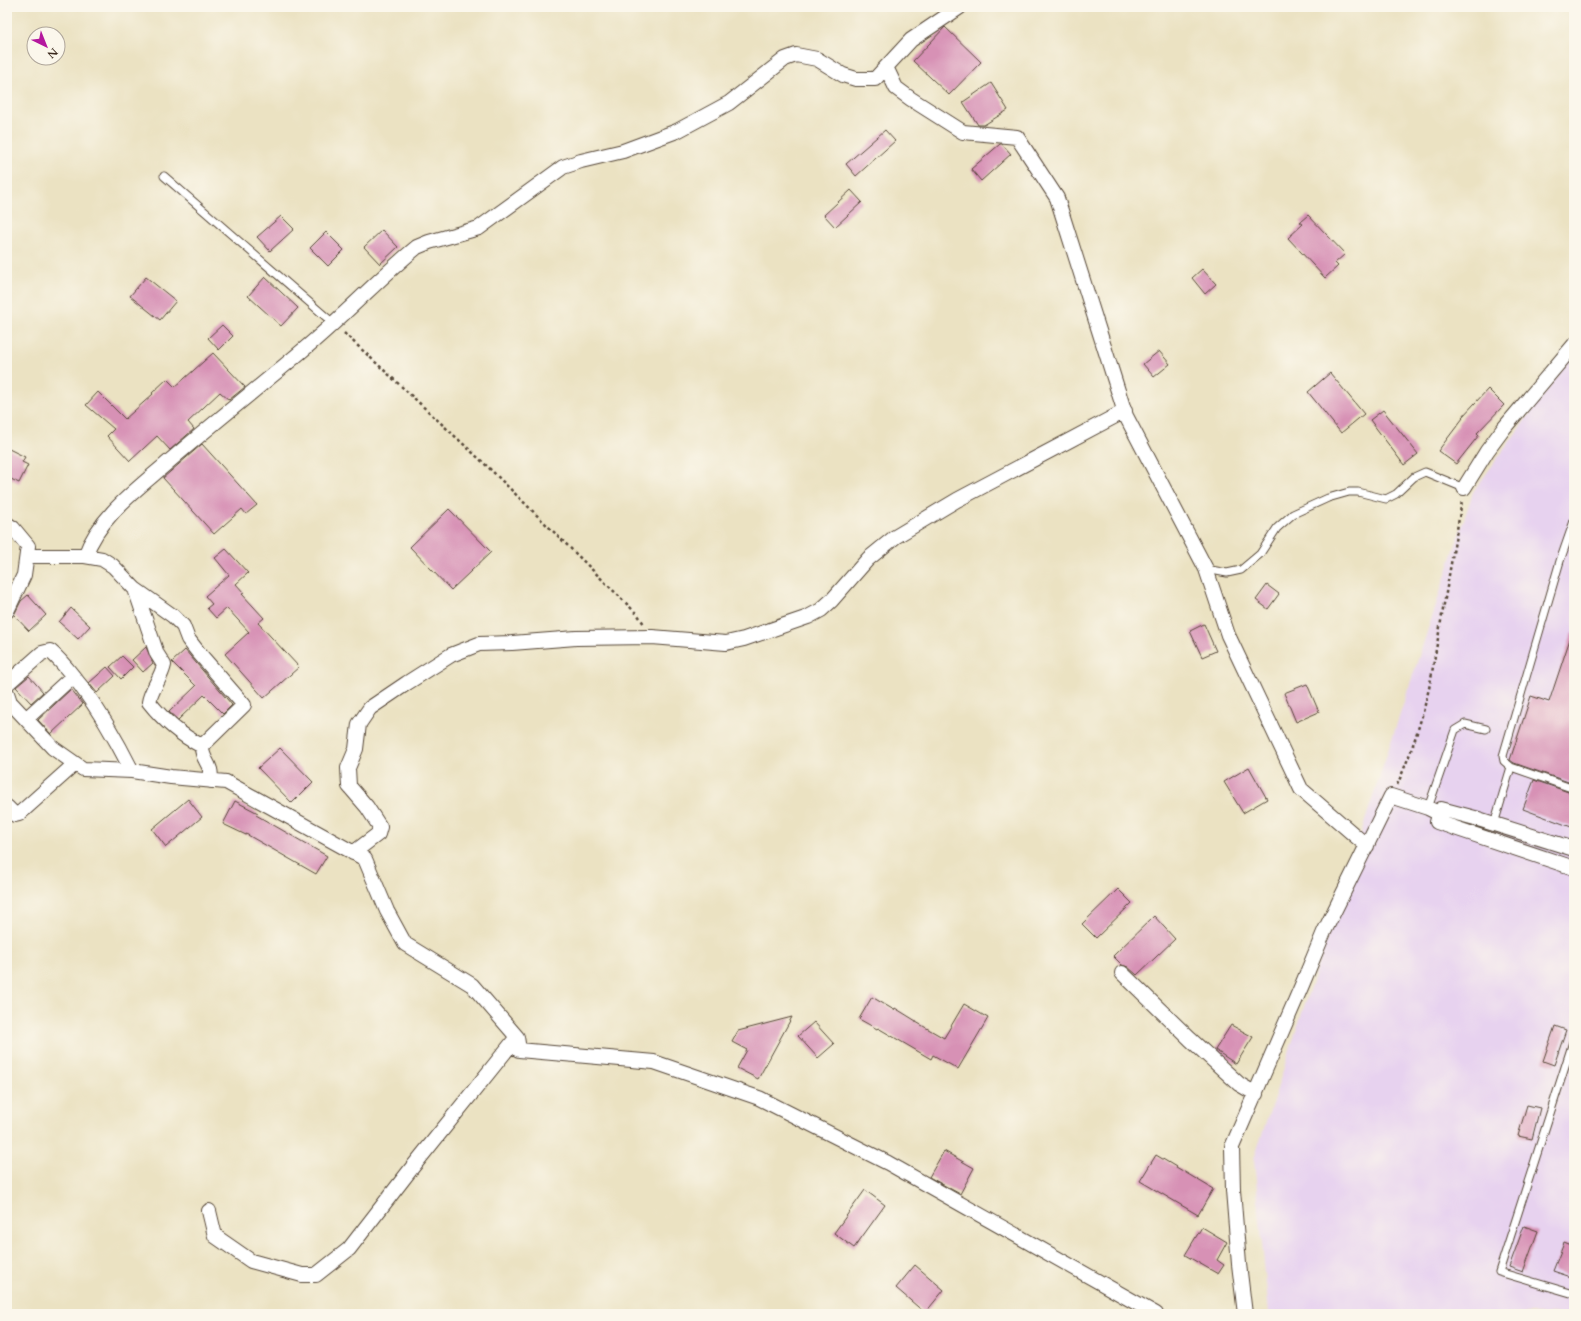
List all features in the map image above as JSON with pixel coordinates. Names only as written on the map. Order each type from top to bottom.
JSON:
[{"type":"street","points":[[84,556],[88,545],[108,518],[123,502],[214,422],[304,349],[417,246],[479,228],[563,167],[623,151],[677,132],[729,103],[785,59],[796,55],[817,59],[843,75],[856,79],[875,79],[911,40],[960,7]]},
{"type":"street","points":[[886,67],[896,88],[963,132],[1017,137],[1057,198],[1125,411],[1206,569],[1228,635],[1302,789],[1367,846]]},
{"type":"street","points":[[1464,488],[1487,451],[1504,428],[1574,345]]},
{"type":"street","points":[[353,853],[378,834],[380,827],[367,807],[349,786],[348,768],[356,749],[359,724],[370,708],[451,656],[479,644],[576,638],[652,636],[726,643],[744,639],[808,617],[821,610],[832,600],[868,560],[895,537],[957,500],[1125,411]]},
{"type":"street","points":[[7,524],[13,528],[28,546],[24,575],[7,611]]},
{"type":"street","points":[[27,556],[84,556],[102,559],[113,566],[135,589],[173,616],[183,626],[188,639],[198,652],[244,705],[202,746],[201,753],[211,768],[212,773],[210,781]]},
{"type":"street","points":[[135,589],[157,654],[164,665],[162,675],[150,696],[149,702],[170,725],[185,737],[202,746]]},
{"type":"street","points":[[7,684],[42,653],[50,651],[73,676],[97,708],[117,741],[132,771]]},
{"type":"street","points":[[26,719],[73,676]]},
{"type":"street","points":[[8,699],[53,748],[83,769],[132,771],[171,777],[226,782],[365,859],[387,910],[405,944],[472,985],[517,1037],[519,1050],[654,1062],[759,1098],[888,1163],[1156,1314]]},
{"type":"street","points":[[7,807],[15,814],[19,814],[75,764]]},
{"type":"street","points":[[1245,1314],[1233,1190],[1232,1147],[1256,1094],[1324,932],[1391,796],[1434,811],[1441,809],[1574,849]]},
{"type":"street","points":[[1434,811],[1438,822],[1574,868]]},
{"type":"street","points":[[1122,973],[1239,1084],[1256,1094]]},
{"type":"street","points":[[209,1211],[215,1236],[251,1261],[302,1275],[316,1275],[349,1249],[411,1168],[517,1037]]},
{"type":"lane","points":[[164,176],[333,323]]},
{"type":"lane","points":[[1206,569],[1228,572],[1242,570],[1260,554],[1277,528],[1294,514],[1328,498],[1349,492],[1358,492],[1386,499],[1396,494],[1414,477],[1425,472],[1464,488]]},
{"type":"lane","points":[[1574,521],[1556,576],[1503,756],[1504,761],[1511,767],[1574,789]]},
{"type":"lane","points":[[1434,811],[1455,730],[1465,724],[1486,730]]},
{"type":"lane","points":[[1494,824],[1511,767]]},
{"type":"lane","points":[[1574,1038],[1499,1272],[1574,1294]]},
{"type":"path","points":[[333,323],[488,466],[638,616],[652,636]]},
{"type":"path","points":[[1391,796],[1409,758],[1423,714],[1430,684],[1464,488]]},
{"type":"shaded area","points":[[1574,353],[1574,1314],[1269,1314],[1254,1159],[1473,492]]},
{"type":"building","points":[[945,27],[981,62],[949,95],[913,61]]},
{"type":"building","points":[[991,83],[1008,110],[984,125],[978,125],[963,102]]},
{"type":"building","points":[[885,130],[895,141],[856,176],[846,164]]},
{"type":"building","points":[[1000,144],[1002,144],[1011,154],[981,181],[971,169]]},
{"type":"building","points":[[851,190],[862,202],[835,227],[824,215]]},
{"type":"building","points":[[1308,215],[1345,254],[1335,263],[1338,266],[1325,278],[1288,238],[1303,224],[1300,222]]},
{"type":"building","points":[[281,216],[294,229],[270,251],[257,237]]},
{"type":"building","points":[[382,230],[398,247],[380,264],[364,247]]},
{"type":"building","points":[[326,232],[344,250],[328,266],[310,248]]},
{"type":"building","points":[[1202,269],[1216,284],[1205,294],[1192,278]]},
{"type":"building","points":[[146,277],[176,301],[160,320],[130,296]]},
{"type":"building","points":[[265,277],[298,308],[281,326],[248,296]]},
{"type":"building","points":[[222,325],[233,336],[219,350],[208,338]]},
{"type":"building","points":[[1159,351],[1170,364],[1154,377],[1143,364]]},
{"type":"building","points":[[213,353],[245,387],[229,400],[220,392],[188,422],[194,429],[170,450],[157,436],[130,461],[107,436],[114,429],[86,405],[98,392],[125,419],[153,394],[152,393],[167,379],[175,387]]},
{"type":"building","points":[[1330,373],[1364,414],[1341,433],[1308,392]]},
{"type":"building","points":[[1488,389],[1504,405],[1477,433],[1479,435],[1456,464],[1438,451],[1463,418],[1462,417]]},
{"type":"building","points":[[1383,410],[1418,454],[1404,465],[1370,420]]},
{"type":"building","points":[[202,444],[257,505],[246,514],[242,509],[214,534],[163,478]]},
{"type":"building","points":[[7,448],[25,457],[22,462],[28,465],[19,483],[7,477]]},
{"type":"building","points":[[449,509],[491,552],[451,590],[410,547]]},
{"type":"building","points":[[226,549],[248,573],[236,584],[244,593],[242,594],[264,618],[258,623],[299,667],[264,698],[225,654],[249,632],[227,608],[216,618],[207,608],[212,604],[205,596],[229,575],[215,558]]},
{"type":"building","points":[[1267,585],[1279,594],[1268,609],[1256,600]]},
{"type":"building","points":[[28,595],[46,615],[29,631],[14,615],[21,601]]},
{"type":"building","points":[[71,608],[90,626],[78,639],[59,622]]},
{"type":"building","points":[[1204,624],[1216,651],[1202,657],[1190,631]]},
{"type":"building","points":[[1572,633],[1574,634],[1574,784],[1514,763],[1510,760],[1531,696],[1549,702]]},
{"type":"building","points":[[146,647],[153,663],[143,672],[132,660]]},
{"type":"building","points":[[185,650],[232,705],[223,714],[204,695],[178,720],[169,712],[196,686],[172,662]]},
{"type":"building","points":[[122,656],[133,667],[121,679],[110,667]]},
{"type":"building","points":[[107,667],[115,676],[97,693],[89,683]]},
{"type":"building","points":[[29,676],[43,692],[31,703],[16,687]]},
{"type":"building","points":[[1307,684],[1319,712],[1296,722],[1284,693]]},
{"type":"building","points":[[71,689],[83,704],[51,734],[38,720]]},
{"type":"building","points":[[280,748],[313,782],[292,803],[258,768]]},
{"type":"building","points":[[1249,767],[1267,799],[1243,813],[1224,782]]},
{"type":"building","points":[[1534,780],[1574,794],[1574,828],[1523,809]]},
{"type":"building","points":[[188,799],[202,817],[166,847],[152,829]]},
{"type":"building","points":[[235,801],[258,813],[256,815],[327,856],[316,874],[246,834],[223,824]]},
{"type":"building","points":[[1118,889],[1132,903],[1096,938],[1082,924]]},
{"type":"building","points":[[1154,916],[1175,939],[1137,975],[1128,967],[1122,965],[1113,956]]},
{"type":"building","points":[[872,997],[894,1010],[895,1008],[944,1038],[964,1004],[988,1018],[958,1069],[933,1055],[931,1059],[878,1028],[877,1029],[859,1019]]},
{"type":"building","points":[[792,1017],[758,1079],[737,1068],[747,1050],[732,1042],[738,1031]]},
{"type":"building","points":[[814,1022],[834,1044],[818,1058],[798,1036]]},
{"type":"building","points":[[1231,1025],[1253,1037],[1236,1064],[1215,1050]]},
{"type":"building","points":[[1555,1026],[1566,1030],[1554,1065],[1543,1061]]},
{"type":"building","points":[[1527,1105],[1540,1108],[1532,1139],[1518,1136]]},
{"type":"building","points":[[944,1151],[974,1168],[960,1194],[929,1177]]},
{"type":"building","points":[[1156,1155],[1213,1189],[1198,1215],[1140,1181]]},
{"type":"building","points":[[865,1190],[885,1205],[854,1248],[834,1233]]},
{"type":"building","points":[[1524,1226],[1538,1231],[1523,1272],[1509,1267]]},
{"type":"building","points":[[1202,1227],[1227,1242],[1217,1260],[1224,1265],[1218,1274],[1185,1255]]},
{"type":"building","points":[[1564,1243],[1574,1247],[1574,1278],[1553,1271]]},
{"type":"building","points":[[915,1265],[944,1290],[925,1313],[896,1288]]}]
